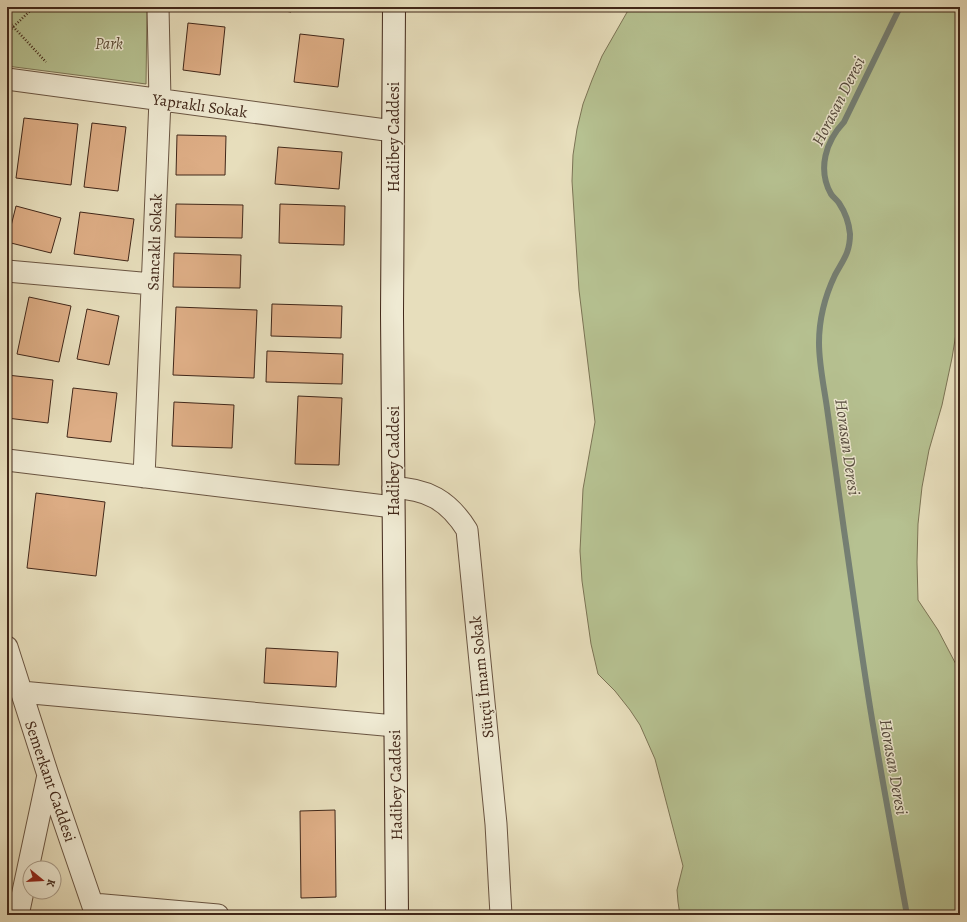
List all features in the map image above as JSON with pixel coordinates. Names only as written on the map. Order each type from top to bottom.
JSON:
[{"type":"main road","name":"Hadibey Caddesi","points":[[394,7],[392,314],[397,915]]},
{"type":"street","name":"Sancaklı Sokak","points":[[144,477],[160,100],[158,7]]},
{"type":"street","name":"Yapraklı Sokak","points":[[7,80],[393,131]]},
{"type":"street","points":[[7,271],[152,284]]},
{"type":"street","name":"Sütçü İmam Sokak","points":[[7,460],[144,477],[393,498],[405,488],[416,490],[438,499],[450,507],[460,518],[467,530],[496,824],[500,915]]},
{"type":"street","name":"Semerkant Caddesi","points":[[7,647],[48,775],[95,909]]},
{"type":"street","points":[[21,692],[395,726]]},
{"type":"street","points":[[18,915],[48,775]]},
{"type":"street","points":[[95,909],[218,915]]},
{"type":"path","points":[[7,32],[34,7]]},
{"type":"path","points":[[7,20],[70,88]]},
{"type":"green space","name":"Park","points":[[7,7],[147,7],[146,84],[7,66]]},
{"type":"green space","points":[[630,7],[960,7],[960,309],[942,405],[929,450],[922,487],[918,524],[917,562],[918,600],[938,630],[960,672],[960,915],[680,915],[677,890],[683,866],[655,759],[640,725],[630,710],[615,691],[598,674],[591,644],[582,581],[580,551],[583,489],[595,422],[579,290],[572,181],[573,155],[583,104],[592,80],[602,56]]},
{"type":"building","points":[[258,7],[292,7],[291,12]]},
{"type":"building","points":[[188,23],[225,27],[220,75],[183,70]]},
{"type":"building","points":[[300,34],[344,39],[338,87],[294,82]]},
{"type":"building","points":[[24,118],[78,124],[71,185],[16,178]]},
{"type":"building","points":[[92,123],[126,127],[118,191],[84,187]]},
{"type":"building","points":[[177,135],[226,136],[225,175],[176,175]]},
{"type":"building","points":[[278,147],[342,152],[339,189],[275,184]]},
{"type":"building","points":[[176,204],[243,205],[242,238],[175,237]]},
{"type":"building","points":[[280,204],[345,206],[344,245],[279,243]]},
{"type":"building","points":[[16,206],[61,218],[51,253],[7,242]]},
{"type":"building","points":[[80,212],[134,219],[128,261],[74,254]]},
{"type":"building","points":[[174,253],[241,255],[240,288],[173,287]]},
{"type":"building","points":[[29,297],[71,306],[59,362],[17,354]]},
{"type":"building","points":[[272,304],[342,306],[341,338],[271,336]]},
{"type":"building","points":[[176,307],[257,310],[254,378],[173,375]]},
{"type":"building","points":[[87,309],[119,316],[109,365],[77,359]]},
{"type":"building","points":[[267,351],[343,354],[342,384],[266,382]]},
{"type":"building","points":[[7,375],[53,380],[48,423],[7,418]]},
{"type":"building","points":[[73,388],[117,393],[111,442],[67,437]]},
{"type":"building","points":[[298,396],[342,398],[339,465],[295,464]]},
{"type":"building","points":[[174,402],[234,405],[232,448],[172,446]]},
{"type":"building","points":[[36,493],[105,502],[96,576],[27,568]]},
{"type":"building","points":[[266,648],[338,652],[336,687],[264,683]]},
{"type":"building","points":[[335,810],[336,897],[301,898],[300,811]]},
{"type":"waterway","name":"Horasan Deresi","points":[[900,7],[844,122],[832,138],[828,147],[824,165],[827,185],[831,194],[843,210],[848,222],[850,241],[847,251],[828,291],[821,317],[819,343],[822,376],[867,690],[907,915]]}]
